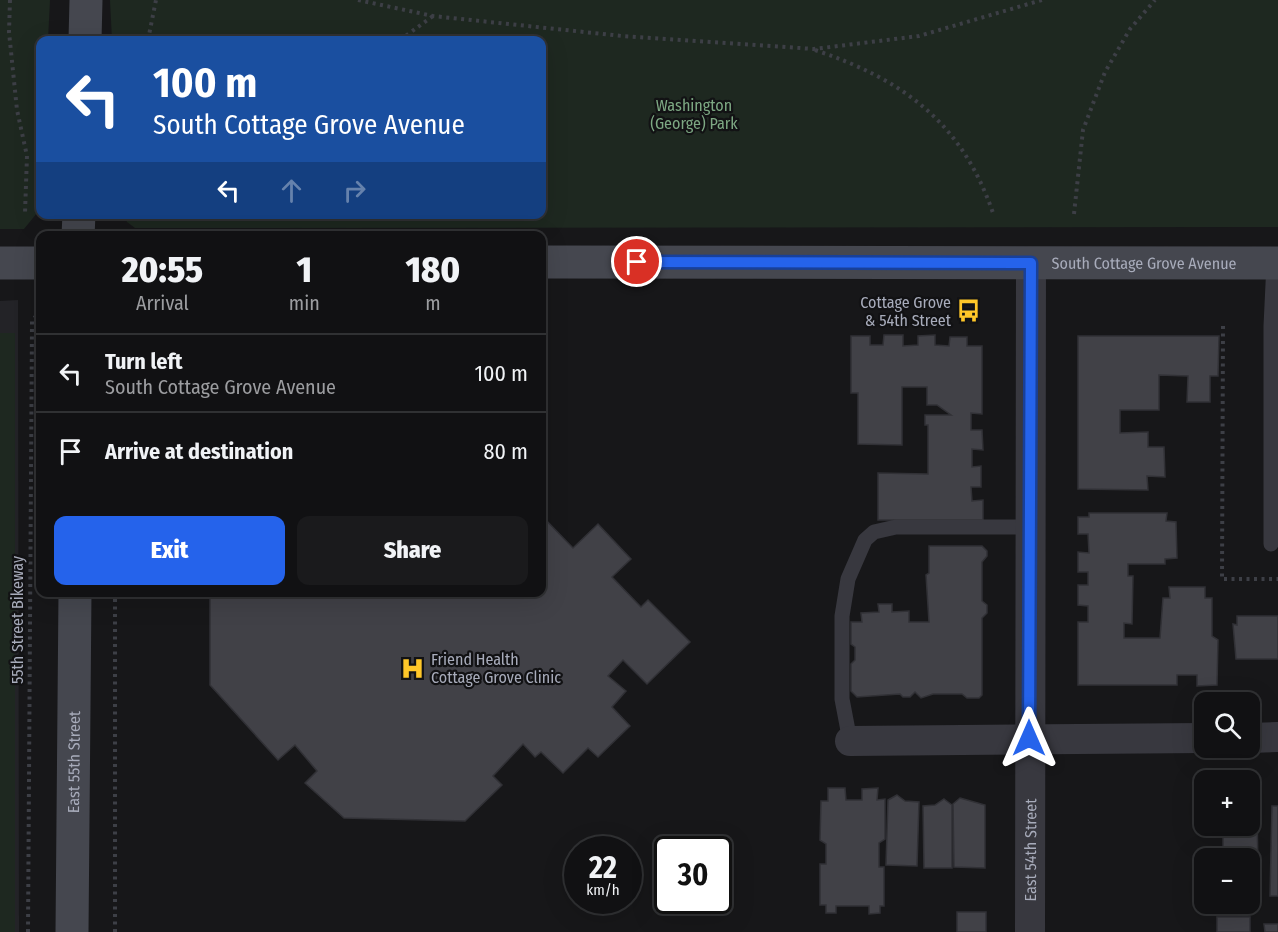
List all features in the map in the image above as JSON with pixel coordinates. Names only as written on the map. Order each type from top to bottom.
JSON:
[{"type":"main road","points":[[85,36],[86,0]]},
{"type":"main road","name":"South Cottage Grove Avenue","points":[[546,262],[1276,264]]},
{"type":"main road","points":[[0,263],[36,263]]},
{"type":"main road","name":"East 55th Street","points":[[72,932],[75,597]]},
{"type":"street","name":"East 54th Street","points":[[1030,932],[1031,263]]},
{"type":"street","points":[[1260,738],[1278,737]]},
{"type":"street","points":[[850,741],[1194,738]]},
{"type":"lane","points":[[1271,544],[1271,326],[1276,264]]},
{"type":"lane","points":[[850,741],[842,699],[842,616],[848,579],[865,540],[874,532],[896,527],[1030,527]]},
{"type":"path","points":[[10,0],[9,32],[17,110],[27,156],[25,213]]},
{"type":"path","points":[[149,36],[156,0]]},
{"type":"path","points":[[358,0],[433,16],[622,36],[814,49],[919,36],[1042,0]]},
{"type":"path","points":[[1074,214],[1083,130],[1105,72],[1130,29],[1155,0]]},
{"type":"path","points":[[406,36],[433,16]]},
{"type":"path","points":[[814,49],[858,64],[891,82],[923,106],[967,156],[982,180],[993,213]]},
{"type":"path","name":"55th Street Bikeway","points":[[28,932],[32,321],[36,316]]},
{"type":"path","points":[[1223,326],[1222,579],[1278,579]]},
{"type":"path","points":[[115,597],[115,932]]},
{"type":"shaded area","points":[[18,300],[19,932],[0,932],[0,301]]},
{"type":"green space","points":[[0,0],[50,0],[48,36],[36,36],[36,214],[24,229],[0,229]]},
{"type":"green space","name":"Washington (George) Park","points":[[110,0],[1278,0],[1278,227],[135,228],[125,219],[546,219],[546,36],[112,36]]},
{"type":"green space","points":[[0,333],[15,333],[15,932],[0,932]]},
{"type":"building","points":[[884,335],[903,335],[903,346],[918,345],[918,336],[935,335],[935,345],[949,346],[950,337],[967,337],[967,346],[982,346],[982,414],[971,413],[971,430],[982,430],[983,450],[972,449],[972,467],[981,466],[981,487],[971,487],[972,501],[983,500],[983,520],[878,520],[878,473],[928,474],[928,425],[925,425],[925,415],[951,415],[937,405],[927,405],[927,387],[902,387],[902,445],[858,444],[858,393],[851,393],[851,336],[870,336],[870,345],[883,345]]},
{"type":"building","points":[[1078,336],[1219,336],[1218,376],[1210,376],[1210,402],[1187,402],[1188,376],[1159,375],[1159,410],[1120,410],[1120,433],[1148,432],[1148,447],[1164,447],[1165,477],[1147,476],[1148,490],[1078,489]]},
{"type":"building","points":[[1089,513],[1167,513],[1166,521],[1176,522],[1177,558],[1165,559],[1165,564],[1128,564],[1128,576],[1133,576],[1132,624],[1124,623],[1124,638],[1160,638],[1163,598],[1170,598],[1169,587],[1205,587],[1205,598],[1212,598],[1212,636],[1218,640],[1217,685],[1197,686],[1197,675],[1177,675],[1177,685],[1078,685],[1078,622],[1088,622],[1088,606],[1078,605],[1078,585],[1088,585],[1088,572],[1078,572],[1078,552],[1089,553],[1088,534],[1078,534],[1078,517],[1089,517]]},
{"type":"building","name":"Friend Health Cottage Grove Clinic","points":[[546,520],[573,548],[598,524],[631,559],[612,577],[641,607],[648,600],[690,642],[647,684],[623,660],[608,676],[626,691],[612,707],[630,726],[598,757],[588,748],[563,773],[541,752],[535,757],[523,744],[493,776],[502,785],[465,821],[344,818],[305,783],[317,771],[295,745],[278,760],[210,685],[210,597],[546,597]]},
{"type":"building","points":[[929,546],[982,546],[987,551],[987,556],[982,562],[982,601],[987,605],[987,613],[982,618],[982,695],[979,698],[967,698],[962,694],[933,694],[921,698],[915,692],[910,697],[903,697],[900,694],[857,697],[851,691],[851,664],[855,660],[855,647],[851,644],[851,622],[862,622],[861,613],[879,612],[878,604],[892,604],[892,612],[909,611],[909,622],[929,622],[926,575],[929,573]]},
{"type":"building","points":[[1237,616],[1278,616],[1278,659],[1236,659],[1233,624],[1237,625]]},
{"type":"building","points":[[828,788],[845,788],[846,800],[862,800],[862,789],[878,788],[877,800],[885,799],[885,839],[879,843],[879,867],[884,867],[884,906],[880,906],[880,913],[869,914],[869,906],[836,906],[836,913],[826,913],[826,905],[820,905],[820,864],[826,864],[826,844],[820,840],[821,801],[828,801]]},
{"type":"building","points":[[897,795],[905,801],[919,802],[917,866],[886,865],[888,800]]},
{"type":"building","points":[[960,798],[985,805],[985,868],[954,867],[953,804]]},
{"type":"building","points":[[944,799],[952,805],[952,868],[924,868],[923,806],[935,805]]},
{"type":"building","points":[[1272,806],[1278,806],[1278,896],[1270,896]]},
{"type":"building","points":[[1223,836],[1257,836],[1258,848],[1223,848]]},
{"type":"building","points":[[957,912],[986,912],[986,932],[957,932]]},
{"type":"building","points":[[1217,917],[1250,917],[1250,932],[1217,932]]},
{"type":"building","points":[[1264,924],[1278,924],[1278,932],[1265,932]]},
{"type":"place","name":"Cottage Grove & 54th Street","points":[[969,311]]},
{"type":"place","name":"Friend Health Cottage Grove Clinic","points":[[413,668]]},
{"type":"route","points":[[637,262],[1031,263],[1029,738]]}]
